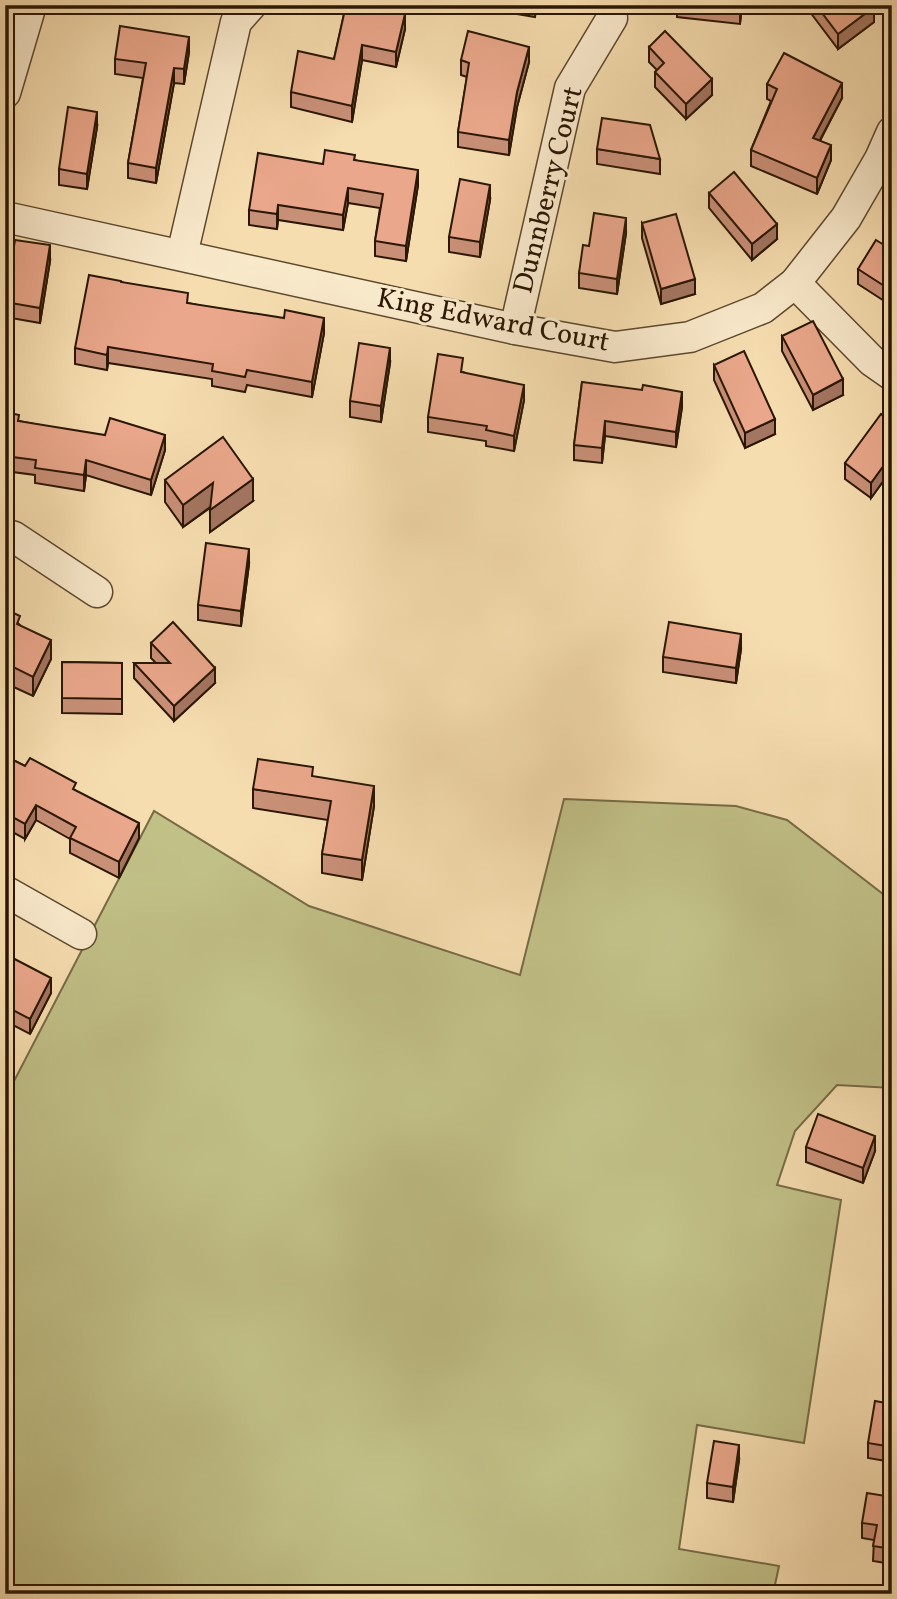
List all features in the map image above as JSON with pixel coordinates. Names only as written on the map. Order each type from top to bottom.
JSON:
[{"type":"street","points":[[5,93],[31,5]]},
{"type":"street","points":[[182,256],[236,22],[251,5]]},
{"type":"street","name":"Dunnberry Court","points":[[515,329],[569,88],[612,18]]},
{"type":"street","name":"King Edward Court","points":[[5,217],[515,329],[615,347],[690,337],[762,308],[795,284],[846,218],[880,159],[892,132]]},
{"type":"street","points":[[795,284],[872,361],[892,375]]},
{"type":"street","points":[[5,534],[14,537],[97,592]]},
{"type":"street","points":[[5,891],[81,934]]},
{"type":"shaded area","points":[[564,799],[736,806],[787,820],[892,901],[892,1088],[837,1085],[795,1131],[777,1185],[841,1200],[804,1443],[697,1425],[679,1549],[779,1566],[773,1594],[5,1594],[5,1088],[12,1085],[154,811],[309,906],[520,975]]},
{"type":"building","points":[[346,5],[371,5],[405,14],[396,52],[362,45],[352,106],[291,92],[298,51],[334,59]]},
{"type":"building","points":[[708,5],[740,5],[740,9]]},
{"type":"building","points":[[816,5],[873,5],[874,7],[838,34]]},
{"type":"building","points":[[120,26],[189,37],[184,69],[174,68],[156,168],[128,163],[146,63],[115,59]]},
{"type":"building","points":[[468,31],[529,47],[517,92],[509,140],[458,132],[469,63],[461,60]]},
{"type":"building","points":[[665,31],[712,79],[686,104],[655,72],[664,63],[649,47]]},
{"type":"building","points":[[784,53],[842,83],[813,138],[831,145],[817,178],[751,150],[777,89],[767,84]]},
{"type":"building","points":[[68,107],[97,112],[87,174],[59,169]]},
{"type":"building","points":[[602,118],[650,125],[660,159],[597,149]]},
{"type":"building","points":[[325,150],[355,155],[354,160],[418,170],[406,246],[375,241],[383,194],[348,188],[343,215],[278,205],[277,214],[249,210],[258,153],[323,164]]},
{"type":"building","points":[[734,172],[777,224],[752,244],[709,193]]},
{"type":"building","points":[[460,179],[490,185],[480,242],[449,237]]},
{"type":"building","points":[[594,213],[626,218],[617,279],[579,273],[583,245],[589,246]]},
{"type":"building","points":[[676,214],[695,279],[661,289],[642,223]]},
{"type":"building","points":[[15,240],[50,245],[40,308],[5,302]]},
{"type":"building","points":[[876,240],[892,250],[892,291],[858,269]]},
{"type":"building","points":[[89,275],[188,293],[187,303],[284,318],[285,310],[324,318],[312,382],[247,370],[245,377],[212,371],[213,364],[108,347],[107,355],[75,348]]},
{"type":"building","points":[[813,321],[843,379],[813,395],[782,336]]},
{"type":"building","points":[[359,343],[390,348],[381,406],[350,401]]},
{"type":"building","points":[[744,351],[775,419],[745,433],[714,365]]},
{"type":"building","points":[[438,354],[463,358],[461,372],[524,385],[514,436],[486,430],[487,426],[428,417]]},
{"type":"building","points":[[582,382],[642,390],[643,385],[682,392],[676,432],[605,421],[602,448],[574,445]]},
{"type":"building","points":[[5,412],[19,415],[18,421],[105,435],[110,418],[165,435],[151,480],[86,460],[84,475],[35,468],[36,460],[5,456]]},
{"type":"building","points":[[881,414],[892,423],[892,454],[871,483],[845,463]]},
{"type":"building","points":[[223,437],[253,479],[210,510],[213,483],[183,505],[165,480]]},
{"type":"building","points":[[206,543],[249,549],[241,611],[198,605]]},
{"type":"building","points":[[5,609],[20,616],[17,624],[51,640],[33,677],[5,663]]},
{"type":"building","points":[[173,622],[215,668],[174,706],[134,663],[170,663],[151,643]]},
{"type":"building","points":[[669,622],[741,634],[736,668],[663,657]]},
{"type":"building","points":[[62,662],[122,663],[122,699],[62,698]]},
{"type":"building","points":[[5,756],[25,766],[30,758],[76,783],[73,789],[139,823],[119,862],[70,838],[76,827],[36,805],[25,824],[5,813]]},
{"type":"building","points":[[258,759],[313,767],[312,776],[374,786],[362,860],[322,854],[331,801],[253,789]]},
{"type":"building","points":[[5,954],[51,978],[30,1019],[5,1006]]},
{"type":"building","points":[[818,1114],[875,1136],[863,1168],[806,1147]]},
{"type":"building","points":[[875,1401],[892,1404],[892,1447],[868,1443]]},
{"type":"building","points":[[714,1441],[739,1445],[733,1487],[707,1483]]},
{"type":"building","points":[[867,1493],[892,1497],[892,1549],[873,1546],[877,1525],[862,1523]]}]
